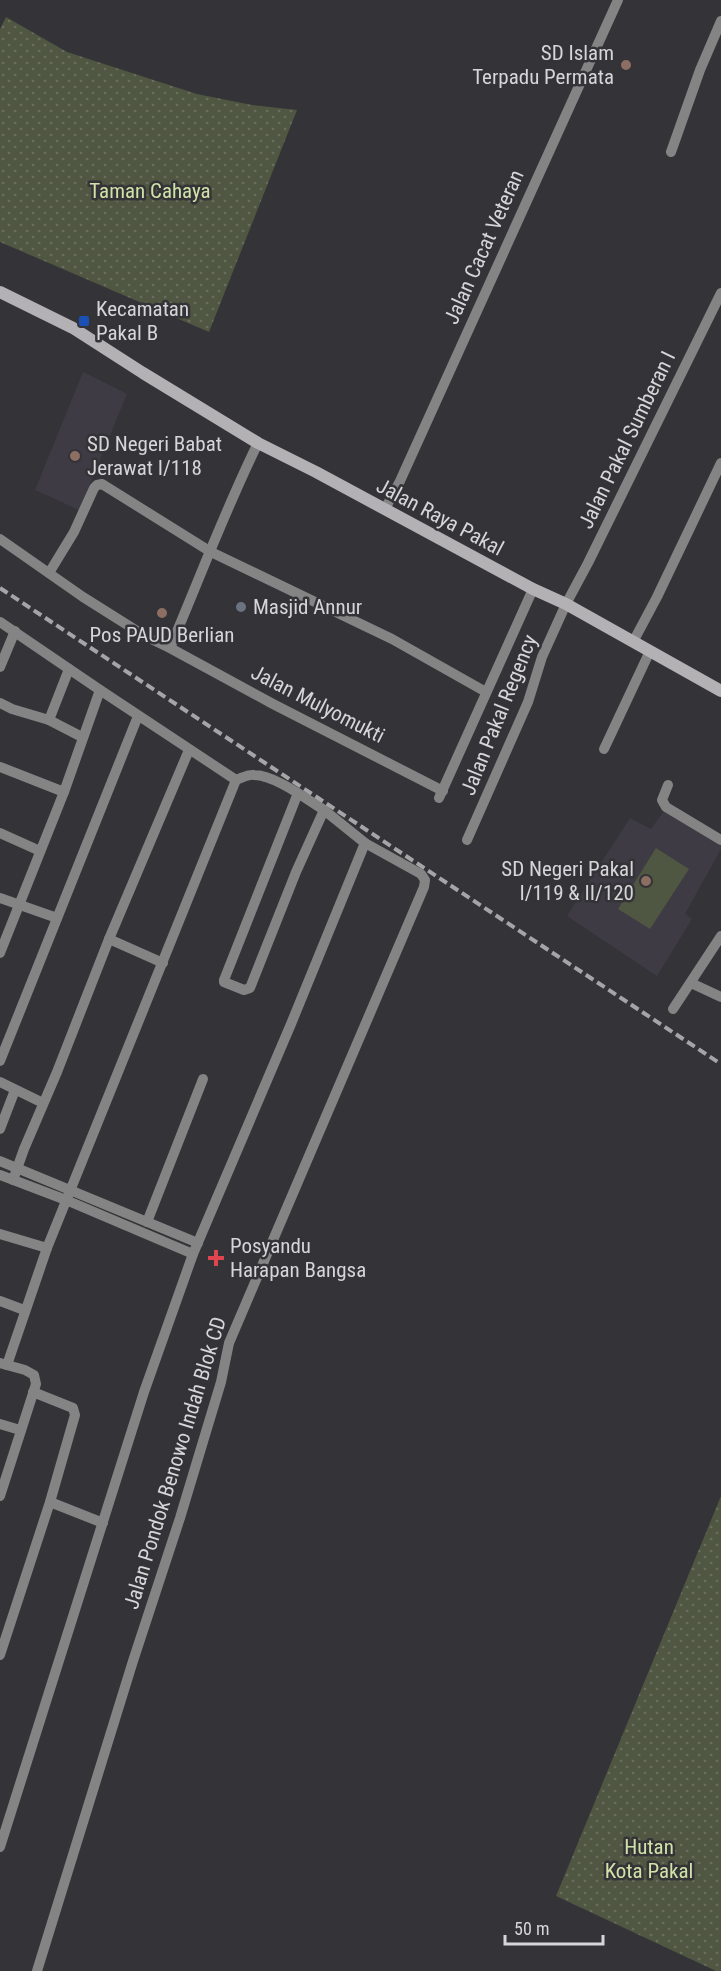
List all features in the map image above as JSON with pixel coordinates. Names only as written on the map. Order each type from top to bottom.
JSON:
[{"type":"main road","name":"Jalan Raya Pakal","points":[[0,292],[73,328],[258,443],[533,589],[566,604],[721,692]]},
{"type":"street","name":"Jalan Cacat Veteran","points":[[385,509],[400,481],[618,0]]},
{"type":"street","points":[[670,152],[721,21]]},
{"type":"street","name":"Jalan Pakal Sumberan I","points":[[566,604],[721,293]]},
{"type":"street","points":[[170,648],[233,495],[258,443]]},
{"type":"street","points":[[633,642],[721,463]]},
{"type":"street","points":[[49,573],[74,532],[94,488],[99,484],[106,486],[211,552],[392,639],[486,692]]},
{"type":"street","name":"Jalan Mulyomukti","points":[[0,539],[83,597],[145,636],[441,794],[533,589]]},
{"type":"street","name":"Jalan Pakal Regency","points":[[467,840],[525,711],[542,657],[566,604]]},
{"type":"street","points":[[0,622],[236,780],[47,1248],[4,1364],[29,1371],[34,1375],[34,1388],[1,1491]]},
{"type":"street","points":[[0,667],[15,630]]},
{"type":"street","points":[[604,749],[650,651]]},
{"type":"street","points":[[49,720],[69,669]]},
{"type":"street","points":[[0,953],[64,792],[100,690]]},
{"type":"street","points":[[0,703],[49,720],[82,737]]},
{"type":"street","points":[[0,1061],[138,716]]},
{"type":"street","points":[[13,1180],[109,939],[189,750]]},
{"type":"street","points":[[0,767],[64,792]]},
{"type":"street","name":"Jalan Pondok Benowo Indah Blok CD","points":[[37,1971],[187,1495],[221,1382],[229,1343],[424,887],[425,880],[421,874],[365,843],[324,810],[298,793],[263,776],[251,775],[236,780]]},
{"type":"street","points":[[668,785],[662,800],[666,807],[721,840]]},
{"type":"street","points":[[298,793],[242,931],[224,982],[244,990],[250,988],[324,810]]},
{"type":"street","points":[[0,833],[40,851]]},
{"type":"street","points":[[1,1841],[144,1392],[193,1254],[365,843]]},
{"type":"street","points":[[0,898],[57,918]]},
{"type":"street","points":[[673,1009],[721,936]]},
{"type":"street","points":[[109,939],[163,963]]},
{"type":"street","points":[[691,983],[721,997]]},
{"type":"street","points":[[147,1222],[203,1079]]},
{"type":"street","points":[[0,1082],[43,1103]]},
{"type":"street","points":[[0,1129],[15,1090]]},
{"type":"street","points":[[0,1161],[193,1254]]},
{"type":"street","points":[[0,1175],[69,1195],[147,1222],[198,1243]]},
{"type":"street","points":[[0,1234],[47,1248]]},
{"type":"street","points":[[0,1301],[24,1310]]},
{"type":"street","points":[[0,1655],[50,1502],[75,1412],[73,1408],[34,1388]]},
{"type":"street","points":[[0,1424],[20,1430]]},
{"type":"street","points":[[50,1502],[104,1523]]},
{"type":"shaded area","name":"SD Negeri Babat Jerawat I/118","points":[[83,372],[127,394],[79,510],[35,490]]},
{"type":"shaded area","name":"SD Negeri Pakal I/119 & II/120","points":[[664,811],[721,843],[721,849],[685,914],[692,919],[657,976],[567,916],[630,818],[651,829]]},
{"type":"green space","name":"Taman Cahaya","points":[[6,17],[67,52],[197,94],[252,105],[297,110],[209,332],[0,242],[0,29]]},
{"type":"green space","points":[[656,848],[689,869],[650,929],[618,909]]},
{"type":"green space","name":"Hutan Kota Pakal","points":[[721,1496],[721,1971],[716,1971],[556,1896]]},
{"type":"railway","points":[[0,588],[721,1064]]},
{"type":"place","name":"SD Islam Terpadu Permata","points":[[626,65]]},
{"type":"place","name":"Kecamatan Pakal B","points":[[84,321]]},
{"type":"place","name":"SD Negeri Babat Jerawat I/118","points":[[75,456]]},
{"type":"place","name":"Masjid Annur","points":[[241,607]]},
{"type":"place","name":"Pos PAUD Berlian","points":[[162,613]]},
{"type":"place","name":"SD Negeri Pakal I/119 & II/120","points":[[646,881]]},
{"type":"place","name":"Posyandu Harapan Bangsa","points":[[216,1258]]}]
